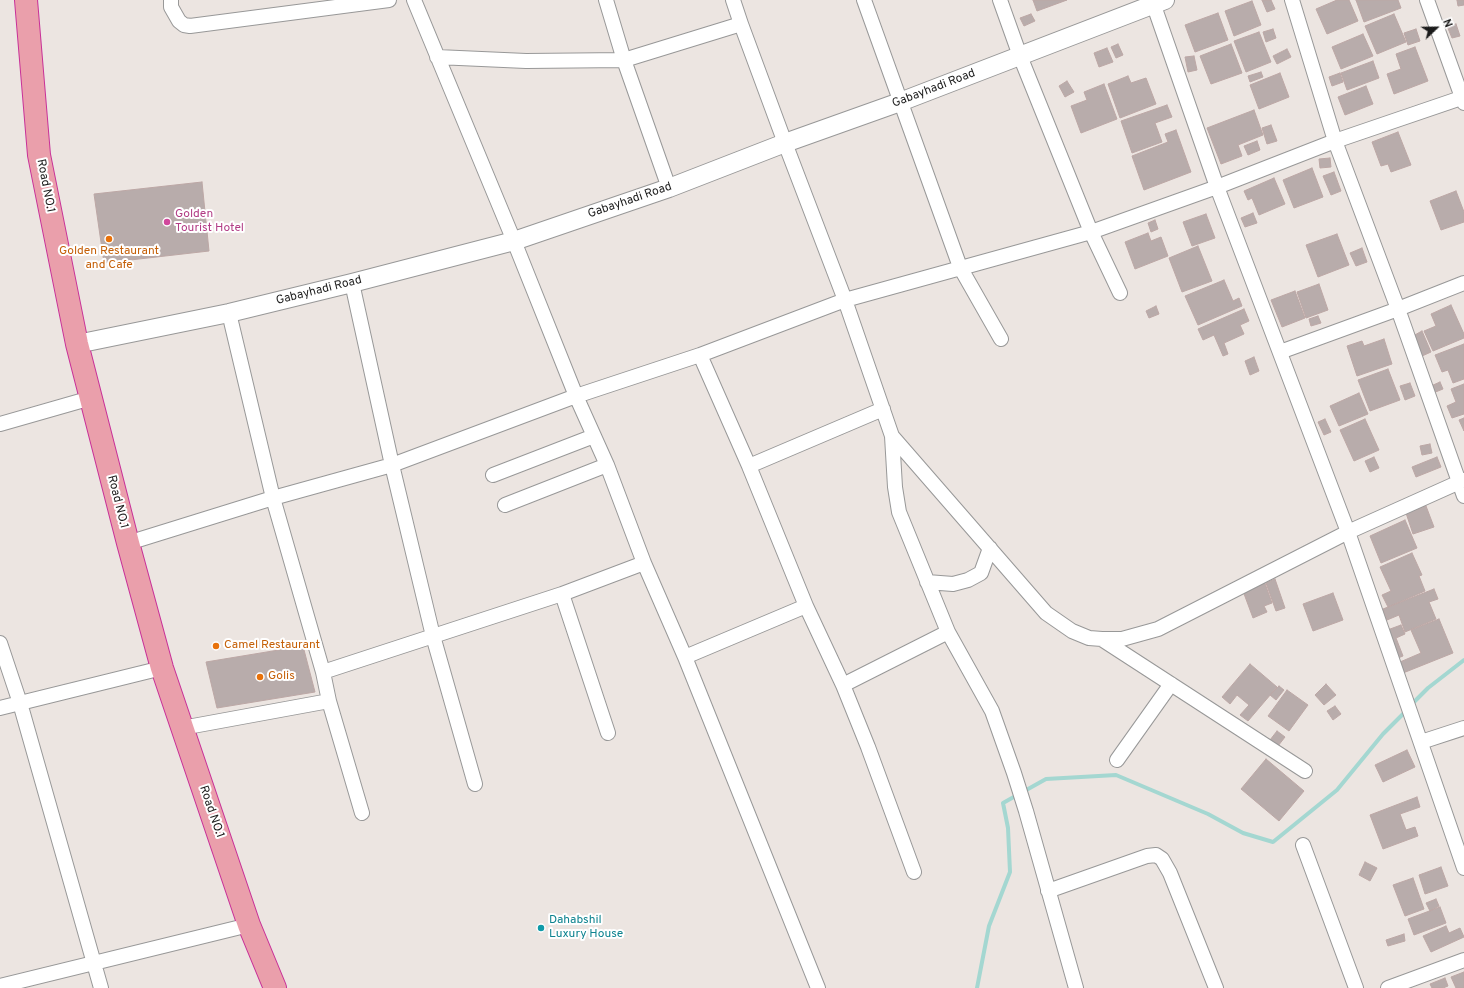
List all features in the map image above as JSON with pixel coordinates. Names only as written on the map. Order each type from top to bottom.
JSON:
[{"type":"highway","name":"Road NO.1","points":[[26,0],[39,155],[77,344],[162,668],[249,925],[275,988]]},
{"type":"street","points":[[171,0],[171,7],[179,21],[190,26],[389,0]]},
{"type":"street","points":[[414,0],[514,241],[576,396],[606,465],[644,563],[685,656],[818,988]]},
{"type":"street","points":[[606,0],[624,60],[669,188]]},
{"type":"street","points":[[733,0],[785,144],[845,300],[892,436],[895,487],[899,512],[948,632],[992,711],[1014,773],[1076,988]]},
{"type":"street","points":[[864,0],[960,267],[1001,339]]},
{"type":"street","points":[[1000,0],[1020,56],[1091,232],[1120,293]]},
{"type":"street","points":[[1292,0],[1335,141],[1461,481],[1464,496]]},
{"type":"street","points":[[128,543],[273,498],[392,465],[576,396],[700,355],[845,300],[1091,232],[1217,187],[1335,141],[1463,99],[1427,0]]},
{"type":"street","name":"Gabayhadi Road","points":[[77,344],[229,313],[514,241],[669,188],[900,102],[1157,1]]},
{"type":"street","points":[[1157,1],[1217,187],[1348,532],[1464,868]]},
{"type":"street","points":[[437,57],[526,61],[624,60],[741,24]]},
{"type":"street","points":[[352,283],[392,465],[433,636],[476,784]]},
{"type":"street","points":[[1280,352],[1464,283]]},
{"type":"street","points":[[229,313],[273,498],[329,701],[362,813]]},
{"type":"street","points":[[700,355],[749,466],[806,606],[843,685],[868,747],[914,872]]},
{"type":"street","points":[[0,424],[91,398]]},
{"type":"street","points":[[749,466],[883,409]]},
{"type":"street","points":[[492,474],[594,436]]},
{"type":"street","points":[[892,436],[1046,613],[1072,631],[1089,638],[1102,640],[1122,640],[1158,629],[1348,532],[1461,481]]},
{"type":"street","points":[[505,505],[606,465]]},
{"type":"street","points":[[927,582],[953,584],[968,580],[982,572],[990,548]]},
{"type":"street","points":[[322,672],[562,594],[644,563]]},
{"type":"street","points":[[562,594],[608,733]]},
{"type":"street","points":[[685,656],[806,606]]},
{"type":"street","points":[[843,685],[948,632]]},
{"type":"street","points":[[1102,640],[1305,771]]},
{"type":"street","points":[[0,643],[20,703],[101,988]]},
{"type":"street","points":[[0,708],[162,668]]},
{"type":"street","points":[[1117,760],[1171,684]]},
{"type":"street","points":[[182,728],[329,701]]},
{"type":"street","points":[[1421,742],[1464,728]]},
{"type":"street","points":[[1303,845],[1356,988]]},
{"type":"street","points":[[1048,890],[1147,856],[1156,855],[1162,859],[1170,874],[1216,988]]},
{"type":"street","points":[[0,986],[249,925]]},
{"type":"street","points":[[1388,988],[1464,960]]},
{"type":"building","points":[[1033,0],[1067,0],[1037,11]]},
{"type":"building","points":[[1262,0],[1271,0],[1275,9],[1267,12]]},
{"type":"building","points":[[1337,0],[1349,0],[1358,21],[1327,34],[1316,9]]},
{"type":"building","points":[[1356,0],[1398,0],[1401,8],[1364,22]]},
{"type":"building","points":[[1457,0],[1464,0],[1464,5],[1458,6]]},
{"type":"building","points":[[1252,1],[1261,25],[1234,36],[1225,11]]},
{"type":"building","points":[[1218,13],[1228,40],[1195,52],[1185,25]]},
{"type":"building","points":[[1031,14],[1035,21],[1024,26],[1020,18]]},
{"type":"building","points":[[1394,14],[1406,42],[1377,54],[1365,26]]},
{"type":"building","points":[[1456,24],[1460,36],[1452,38],[1447,26]]},
{"type":"building","points":[[1273,29],[1276,38],[1266,42],[1263,32]]},
{"type":"building","points":[[1416,29],[1420,41],[1408,45],[1404,33]]},
{"type":"building","points":[[1259,32],[1271,62],[1246,72],[1234,41]]},
{"type":"building","points":[[1363,34],[1373,56],[1341,69],[1332,47]]},
{"type":"building","points":[[1118,44],[1123,55],[1116,58],[1111,47]]},
{"type":"building","points":[[1231,44],[1242,73],[1211,84],[1200,56]]},
{"type":"building","points":[[1415,47],[1428,81],[1394,94],[1387,74],[1401,69],[1396,54]]},
{"type":"building","points":[[1107,48],[1113,62],[1099,67],[1094,53]]},
{"type":"building","points":[[1287,49],[1291,57],[1277,64],[1273,56]]},
{"type":"building","points":[[1194,56],[1197,70],[1188,72],[1185,57]]},
{"type":"building","points":[[1373,61],[1379,78],[1347,90],[1341,73]]},
{"type":"building","points":[[1261,72],[1263,77],[1250,82],[1248,76]]},
{"type":"building","points":[[1280,73],[1289,97],[1259,109],[1250,85]]},
{"type":"building","points":[[1340,73],[1343,82],[1332,86],[1329,77]]},
{"type":"building","points":[[1128,76],[1131,83],[1146,78],[1156,104],[1120,118],[1108,84]]},
{"type":"building","points":[[1067,81],[1074,92],[1065,97],[1059,86]]},
{"type":"building","points":[[1104,84],[1117,119],[1081,133],[1071,106],[1087,100],[1084,92]]},
{"type":"building","points":[[1366,86],[1373,104],[1345,115],[1338,97]]},
{"type":"building","points":[[1167,105],[1172,117],[1155,123],[1162,142],[1132,153],[1121,121]]},
{"type":"building","points":[[1254,110],[1263,135],[1238,145],[1242,156],[1221,164],[1207,128]]},
{"type":"building","points":[[1271,125],[1277,141],[1267,144],[1262,128]]},
{"type":"building","points":[[1176,130],[1191,172],[1144,190],[1132,156],[1168,142],[1165,134]]},
{"type":"building","points":[[1398,132],[1411,165],[1391,172],[1388,164],[1381,166],[1372,142]]},
{"type":"building","points":[[1257,141],[1260,150],[1248,155],[1244,146]]},
{"type":"building","points":[[1330,158],[1331,167],[1320,168],[1319,159]]},
{"type":"building","points":[[1312,168],[1323,197],[1294,208],[1283,180]]},
{"type":"building","points":[[1334,172],[1341,191],[1331,195],[1323,176]]},
{"type":"building","points":[[1274,178],[1285,204],[1259,215],[1252,198],[1248,200],[1244,191]]},
{"type":"building","name":"Golden Tourist Hotel","points":[[202,182],[209,251],[104,263],[94,194]]},
{"type":"building","points":[[1456,191],[1464,212],[1464,222],[1441,230],[1430,201]]},
{"type":"building","points":[[1253,213],[1257,223],[1245,227],[1241,218]]},
{"type":"building","points":[[1206,214],[1215,238],[1192,246],[1183,222]]},
{"type":"building","points":[[1155,220],[1158,229],[1151,232],[1148,223]]},
{"type":"building","points":[[1148,233],[1151,241],[1161,237],[1168,256],[1135,269],[1125,242]]},
{"type":"building","points":[[1337,234],[1349,265],[1318,277],[1306,245]]},
{"type":"building","points":[[1198,246],[1212,281],[1182,292],[1169,258]]},
{"type":"building","points":[[1362,248],[1367,262],[1356,266],[1350,253]]},
{"type":"building","points":[[1224,280],[1233,301],[1239,298],[1242,306],[1198,325],[1185,296]]},
{"type":"building","points":[[1319,284],[1328,310],[1306,318],[1297,292]]},
{"type":"building","points":[[1295,291],[1305,318],[1282,327],[1271,300]]},
{"type":"building","points":[[1451,305],[1464,334],[1464,338],[1433,351],[1424,331],[1436,326],[1431,314]]},
{"type":"building","points":[[1156,306],[1159,314],[1149,318],[1146,311]]},
{"type":"building","points":[[1244,309],[1249,321],[1240,325],[1244,334],[1224,343],[1228,354],[1223,356],[1214,335],[1203,340],[1198,329]]},
{"type":"building","points":[[1318,316],[1321,323],[1311,326],[1309,319]]},
{"type":"building","points":[[1422,331],[1431,352],[1422,356],[1413,336]]},
{"type":"building","points":[[1384,339],[1392,364],[1357,376],[1347,346],[1362,341],[1364,346]]},
{"type":"building","points":[[1464,344],[1464,379],[1453,383],[1448,370],[1442,372],[1435,355]]},
{"type":"building","points":[[1254,357],[1259,371],[1250,375],[1245,361]]},
{"type":"building","points":[[1388,369],[1400,400],[1370,411],[1358,380]]},
{"type":"building","points":[[1440,382],[1443,389],[1433,393],[1431,386]]},
{"type":"building","points":[[1410,383],[1415,396],[1405,400],[1400,386]]},
{"type":"building","points":[[1464,384],[1464,414],[1452,418],[1447,406],[1456,402],[1451,389]]},
{"type":"building","points":[[1359,393],[1368,414],[1339,426],[1330,406]]},
{"type":"building","points":[[1464,418],[1464,431],[1459,420]]},
{"type":"building","points":[[1325,419],[1331,432],[1324,435],[1318,422]]},
{"type":"building","points":[[1365,419],[1379,450],[1354,461],[1340,430]]},
{"type":"building","points":[[1430,444],[1432,453],[1422,455],[1420,446]]},
{"type":"building","points":[[1374,457],[1379,468],[1370,472],[1365,461]]},
{"type":"building","points":[[1437,457],[1441,467],[1416,477],[1412,467]]},
{"type":"building","points":[[1426,506],[1434,527],[1413,534],[1406,513]]},
{"type":"building","points":[[1405,520],[1417,548],[1381,563],[1370,536]]},
{"type":"building","points":[[1412,553],[1422,575],[1419,576],[1425,591],[1388,607],[1382,595],[1391,591],[1380,567]]},
{"type":"building","points":[[1262,575],[1272,603],[1264,606],[1267,612],[1253,618],[1240,583]]},
{"type":"building","points":[[1275,579],[1285,608],[1276,611],[1266,583]]},
{"type":"building","points":[[1434,589],[1438,599],[1429,602],[1436,619],[1405,632],[1399,615],[1387,620],[1383,609]]},
{"type":"building","points":[[1333,593],[1343,620],[1313,631],[1303,604]]},
{"type":"building","points":[[1439,619],[1453,653],[1398,675],[1393,665],[1421,653],[1411,630]]},
{"type":"building","points":[[1401,625],[1405,634],[1396,638],[1403,656],[1393,660],[1382,632]]},
{"type":"building","name":"Golis","points":[[303,646],[315,692],[217,708],[206,662]]},
{"type":"building","points":[[1250,664],[1277,687],[1248,721],[1240,715],[1249,705],[1237,695],[1230,704],[1222,697]]},
{"type":"building","points":[[1326,684],[1336,695],[1324,705],[1315,695]]},
{"type":"building","points":[[1279,686],[1284,690],[1276,700],[1270,695]]},
{"type":"building","points":[[1287,690],[1308,705],[1289,731],[1268,716]]},
{"type":"building","points":[[1335,706],[1341,714],[1333,720],[1327,711]]},
{"type":"building","points":[[1277,731],[1285,737],[1278,746],[1270,740]]},
{"type":"building","points":[[1407,750],[1415,767],[1383,782],[1375,765]]},
{"type":"building","points":[[1266,759],[1304,791],[1279,821],[1241,789]]},
{"type":"building","points":[[1417,797],[1420,807],[1400,814],[1406,830],[1415,827],[1418,836],[1383,849],[1370,815]]},
{"type":"building","points":[[1365,862],[1377,868],[1370,881],[1359,875]]},
{"type":"building","points":[[1441,867],[1448,886],[1425,894],[1419,875]]},
{"type":"building","points":[[1413,878],[1424,909],[1405,916],[1393,885]]},
{"type":"building","points":[[1436,899],[1439,906],[1430,911],[1426,903]]},
{"type":"building","points":[[1440,907],[1446,923],[1414,935],[1408,919]]},
{"type":"building","points":[[1446,926],[1449,933],[1460,928],[1464,937],[1431,952],[1423,936]]},
{"type":"building","points":[[1404,934],[1405,941],[1388,946],[1386,940]]},
{"type":"building","points":[[1464,972],[1464,988],[1456,988],[1451,977]]},
{"type":"building","points":[[1445,978],[1448,986],[1443,988],[1432,988],[1430,984]]},
{"type":"waterway","points":[[1411,705],[1428,688],[1464,660]]},
{"type":"waterway","points":[[977,988],[989,926],[1010,872],[1008,828],[1003,803],[1046,779],[1116,775],[1208,814],[1243,833],[1273,842],[1337,790],[1383,734],[1407,710]]},
{"type":"place","name":"Golden Tourist Hotel","points":[[167,222]]},
{"type":"place","name":"Golden Restaurant and Cafe","points":[[109,239]]},
{"type":"place","name":"Camel Restaurant","points":[[216,646]]},
{"type":"place","name":"Golis","points":[[260,677]]},
{"type":"place","name":"Dahabshil Luxury House","points":[[541,928]]}]
